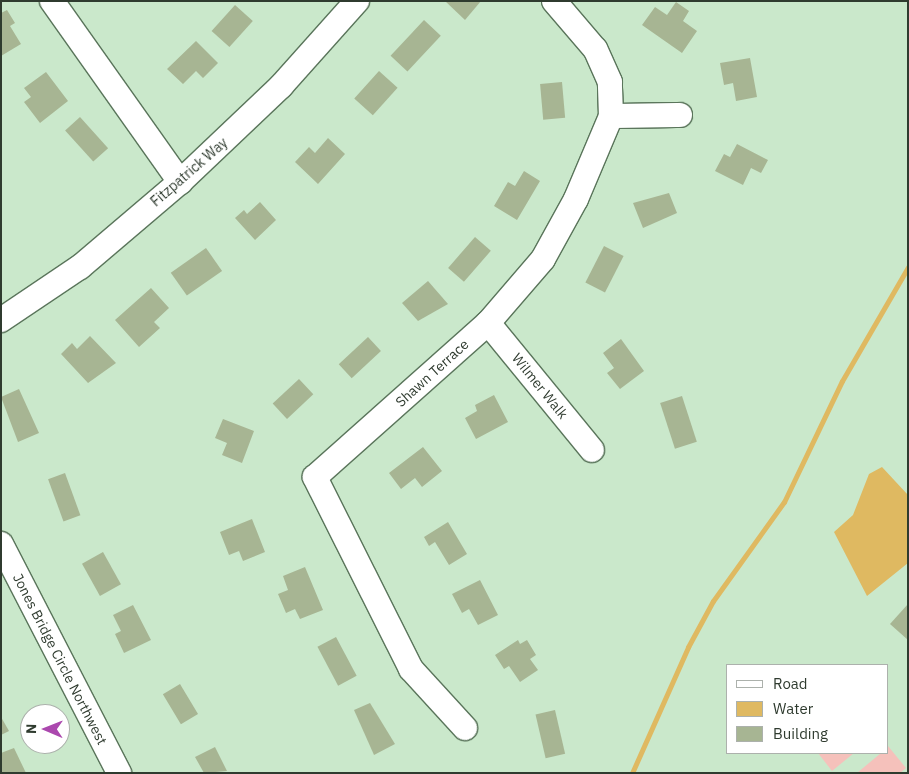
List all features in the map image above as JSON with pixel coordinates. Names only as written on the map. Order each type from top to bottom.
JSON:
[{"type":"street","points":[[52,1],[180,182]]},
{"type":"street","name":"Fitzpatrick Way","points":[[1,320],[80,267],[180,182],[281,86],[357,1]]},
{"type":"street","name":"Shawn Terrace","points":[[465,728],[411,668],[315,477],[488,323],[543,259],[576,199],[611,116],[610,82],[595,49],[554,1]]},
{"type":"street","points":[[611,116],[680,115]]},
{"type":"street","name":"Wilmer Walk","points":[[488,323],[592,450]]},
{"type":"street","name":"Jones Bridge Circle Northwest","points":[[1,544],[120,773]]},
{"type":"shaded area","points":[[889,747],[906,768],[900,773],[857,773],[880,754],[889,754]]},
{"type":"shaded area","points":[[819,754],[853,754],[832,771]]},
{"type":"water","points":[[882,467],[908,495],[908,563],[867,596],[834,532],[853,515],[869,474]]},
{"type":"building","points":[[445,1],[481,1],[465,20]]},
{"type":"building","points":[[676,2],[689,11],[683,21],[697,31],[682,53],[642,25],[655,7],[667,15]]},
{"type":"building","points":[[235,5],[253,21],[229,47],[212,31]]},
{"type":"building","points":[[7,10],[15,23],[10,26],[21,44],[1,56],[1,13]]},
{"type":"building","points":[[424,20],[441,36],[407,72],[391,56]]},
{"type":"building","points":[[196,41],[218,63],[203,78],[196,71],[183,84],[167,69]]},
{"type":"building","points":[[750,58],[757,97],[736,101],[733,83],[724,85],[720,63]]},
{"type":"building","points":[[379,71],[398,88],[373,115],[354,98]]},
{"type":"building","points":[[46,72],[68,101],[40,123],[24,102],[31,97],[24,88]]},
{"type":"building","points":[[562,82],[565,118],[543,120],[540,84]]},
{"type":"building","points":[[80,117],[108,148],[93,162],[65,130]]},
{"type":"building","points":[[328,138],[345,154],[318,184],[295,162],[309,147],[315,153]]},
{"type":"building","points":[[737,144],[768,160],[761,173],[751,168],[743,185],[715,171],[724,154],[730,157]]},
{"type":"building","points":[[524,171],[540,181],[517,220],[494,206],[508,182],[515,186]]},
{"type":"building","points":[[669,193],[677,213],[643,228],[633,203]]},
{"type":"building","points":[[260,202],[276,220],[255,240],[235,218],[244,210],[247,214]]},
{"type":"building","points":[[475,237],[491,251],[464,282],[448,268]]},
{"type":"building","points":[[604,246],[624,256],[605,293],[585,283]]},
{"type":"building","points":[[206,248],[222,271],[187,296],[171,273]]},
{"type":"building","points":[[428,281],[448,304],[418,321],[402,303]]},
{"type":"building","points":[[151,288],[169,308],[154,322],[160,328],[139,347],[115,320]]},
{"type":"building","points":[[90,336],[116,363],[88,383],[61,354],[72,343],[77,349]]},
{"type":"building","points":[[368,337],[381,351],[352,378],[339,364]]},
{"type":"building","points":[[621,339],[644,371],[620,389],[607,373],[614,368],[603,353]]},
{"type":"building","points":[[299,379],[313,394],[287,419],[273,404]]},
{"type":"building","points":[[19,389],[39,433],[18,442],[1,397]]},
{"type":"building","points":[[494,395],[508,422],[476,439],[465,418],[477,411],[475,405]]},
{"type":"building","points":[[682,396],[697,442],[675,449],[660,403]]},
{"type":"building","points":[[223,419],[254,431],[242,463],[222,455],[227,443],[215,438]]},
{"type":"building","points":[[423,447],[442,471],[422,487],[415,478],[401,489],[389,473]]},
{"type":"building","points":[[65,473],[80,515],[63,521],[48,479]]},
{"type":"building","points":[[252,519],[265,552],[243,561],[239,551],[229,555],[220,532]]},
{"type":"building","points":[[448,522],[467,554],[449,565],[435,542],[429,546],[424,537]]},
{"type":"building","points":[[103,552],[121,584],[100,596],[82,564]]},
{"type":"building","points":[[305,567],[323,610],[300,619],[295,609],[286,613],[278,594],[288,590],[283,576]]},
{"type":"building","points":[[480,580],[498,615],[478,625],[469,609],[462,613],[452,594]]},
{"type":"building","points":[[908,604],[908,640],[890,624]]},
{"type":"building","points":[[133,605],[151,640],[124,653],[115,634],[121,631],[113,615]]},
{"type":"building","points":[[336,637],[357,676],[338,686],[317,647]]},
{"type":"building","points":[[518,640],[520,644],[527,640],[536,655],[530,659],[538,670],[520,682],[509,666],[504,669],[495,655]]},
{"type":"building","points":[[180,684],[198,714],[181,724],[163,694]]},
{"type":"building","points":[[370,703],[395,744],[374,755],[354,710]]},
{"type":"building","points":[[555,710],[565,754],[546,758],[536,714]]},
{"type":"building","points":[[1,717],[9,731],[1,735]]},
{"type":"building","points":[[215,747],[227,771],[204,773],[195,757]]},
{"type":"building","points":[[14,748],[26,773],[1,773],[1,753]]},
{"type":"waterway","points":[[632,773],[688,647],[713,601],[784,502],[842,381],[908,267]]}]
